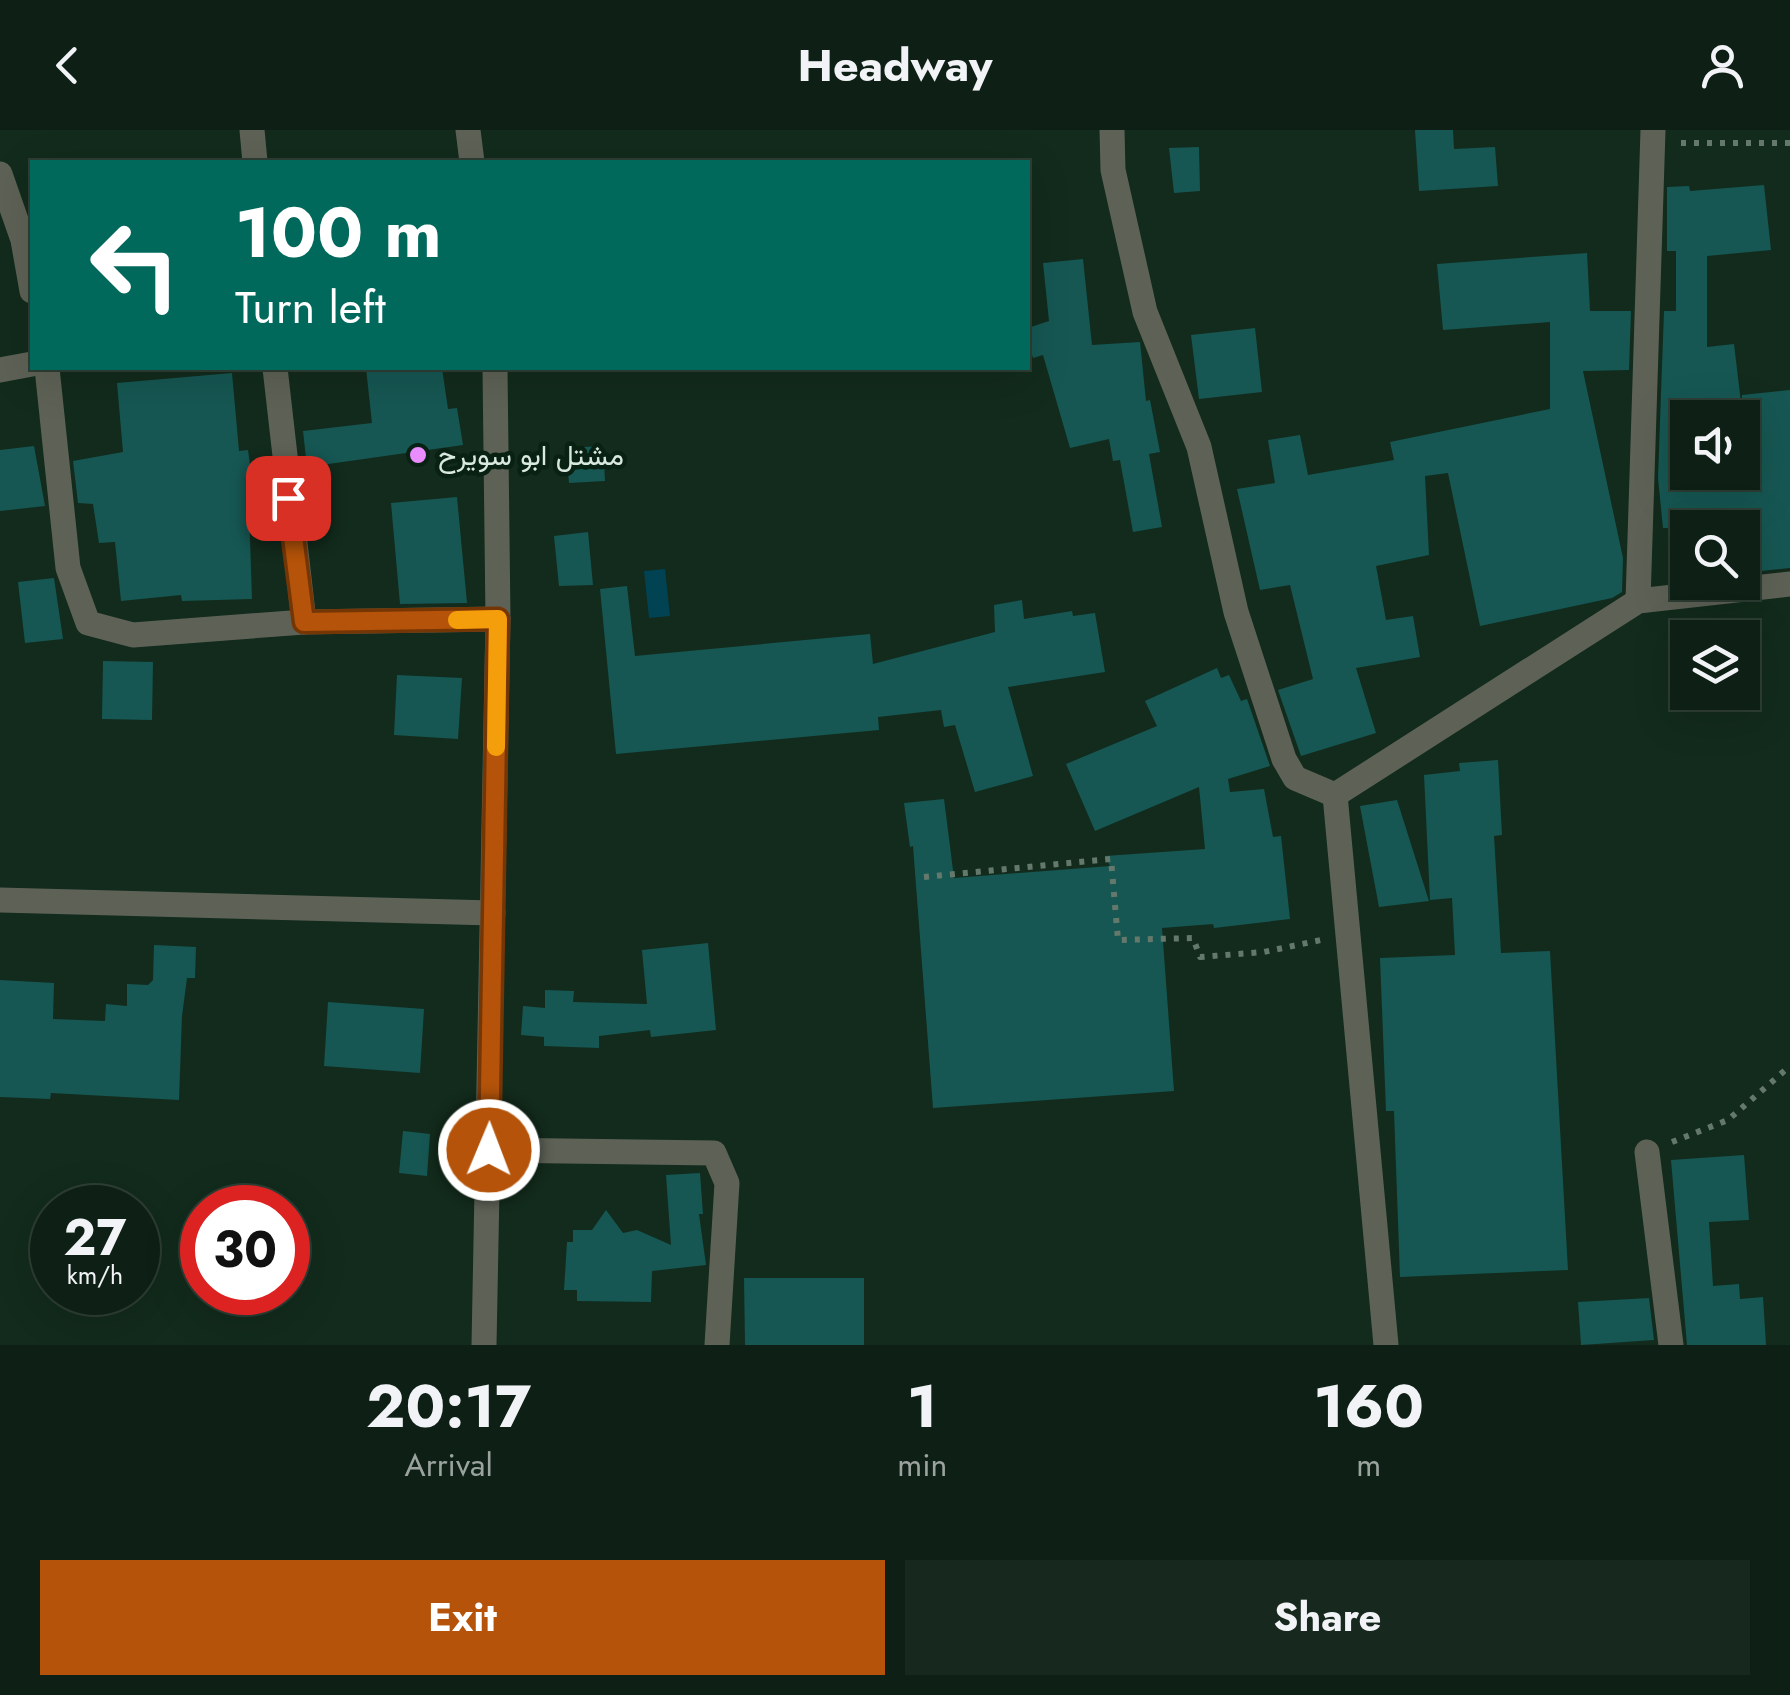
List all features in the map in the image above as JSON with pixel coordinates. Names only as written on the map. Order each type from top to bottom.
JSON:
[{"type":"street","points":[[252,130],[255,160]]},
{"type":"street","points":[[468,130],[472,160]]},
{"type":"street","points":[[1112,130],[1114,170],[1145,312],[1199,446],[1236,612],[1278,744],[1295,778],[1335,795]]},
{"type":"street","points":[[1638,601],[1653,137]]},
{"type":"street","points":[[0,174],[23,240],[30,280]]},
{"type":"street","points":[[0,370],[30,364]]},
{"type":"street","points":[[46,370],[68,568],[88,624],[133,635],[304,622],[498,619]]},
{"type":"street","points":[[275,370],[304,622]]},
{"type":"street","points":[[484,1345],[498,619],[495,370]]},
{"type":"street","points":[[1335,795],[1638,601],[1790,584]]},
{"type":"street","points":[[1335,795],[1386,1345]]},
{"type":"street","points":[[0,900],[493,913]]},
{"type":"street","points":[[489,1150],[714,1152],[727,1183],[717,1345]]},
{"type":"street","points":[[1648,1152],[1672,1345]]},
{"type":"path","points":[[1653,137],[1790,143]]},
{"type":"path","points":[[924,877],[1111,859],[1118,940],[1193,938],[1200,956],[1264,952],[1347,934]]},
{"type":"path","points":[[1648,1152],[1728,1120],[1790,1066]]},
{"type":"water","points":[[665,569],[670,616],[649,618],[644,571]]},
{"type":"building","points":[[1415,130],[1453,130],[1454,149],[1495,147],[1498,186],[1419,191]]},
{"type":"building","points":[[1199,147],[1200,191],[1174,193],[1169,148]]},
{"type":"building","points":[[1764,185],[1771,250],[1707,256],[1707,347],[1734,344],[1741,400],[1670,400],[1670,490],[1760,490],[1760,400],[1742,400],[1742,395],[1790,390],[1790,568],[1760,571],[1760,510],[1670,510],[1670,528],[1663,528],[1658,478],[1664,311],[1676,311],[1676,251],[1667,251],[1667,187],[1689,186],[1690,191]]},
{"type":"building","points":[[1587,253],[1590,311],[1631,311],[1629,370],[1583,371],[1623,558],[1622,592],[1612,598],[1480,626],[1448,473],[1425,476],[1429,555],[1376,566],[1386,620],[1413,616],[1420,657],[1356,668],[1376,733],[1301,756],[1278,690],[1313,679],[1290,585],[1260,590],[1237,489],[1275,483],[1268,440],[1300,435],[1308,475],[1394,460],[1390,442],[1550,409],[1550,322],[1443,330],[1437,264]]},
{"type":"building","points":[[1083,259],[1092,345],[1140,342],[1146,401],[1150,400],[1160,452],[1149,454],[1162,527],[1133,532],[1120,460],[1113,461],[1109,439],[1070,448],[1043,355],[1033,358],[1030,348],[1030,327],[1049,321],[1043,263]]},
{"type":"building","points":[[1255,328],[1262,392],[1199,399],[1191,335]]},
{"type":"building","points":[[366,370],[442,370],[448,409],[457,408],[463,445],[307,467],[303,431],[372,423]]},
{"type":"building","points":[[232,373],[239,451],[248,450],[256,508],[249,509],[252,599],[182,601],[181,595],[121,601],[115,542],[99,543],[93,504],[78,503],[73,461],[123,452],[117,383]]},
{"type":"building","points":[[34,446],[45,506],[0,511],[0,450]]},
{"type":"building","points":[[603,446],[605,481],[569,483],[566,448]]},
{"type":"building","points":[[457,497],[467,603],[400,604],[391,503]]},
{"type":"building","points":[[588,532],[593,585],[559,586],[554,536]]},
{"type":"building","points":[[54,578],[63,639],[25,643],[18,582]]},
{"type":"building","points":[[627,586],[635,656],[870,634],[873,664],[995,632],[994,605],[1022,600],[1024,619],[1072,611],[1073,616],[1095,613],[1105,672],[1008,687],[1033,776],[975,792],[955,725],[944,727],[941,710],[878,717],[879,730],[616,754],[600,589]]},
{"type":"building","points":[[103,661],[153,662],[152,720],[102,719]]},
{"type":"building","points":[[1217,668],[1221,678],[1229,675],[1241,701],[1247,699],[1270,766],[1228,779],[1230,792],[1264,789],[1273,837],[1281,836],[1290,919],[1214,928],[1213,924],[1162,928],[1174,1091],[933,1108],[913,846],[910,847],[904,803],[944,799],[954,878],[1110,866],[1105,856],[1205,849],[1199,787],[1095,831],[1066,764],[1157,726],[1145,701]]},
{"type":"building","points":[[397,675],[462,678],[458,739],[394,735]]},
{"type":"building","points":[[1498,760],[1502,835],[1494,836],[1501,953],[1550,951],[1568,1270],[1400,1277],[1394,1111],[1386,1111],[1380,958],[1455,955],[1452,898],[1430,900],[1424,775],[1460,771],[1459,763]]},
{"type":"building","points":[[1397,800],[1429,901],[1379,907],[1360,806]]},
{"type":"building","points":[[708,943],[716,1030],[651,1037],[650,1030],[599,1036],[599,1048],[544,1046],[544,1037],[521,1035],[523,1006],[545,1008],[545,990],[574,991],[573,1002],[647,1004],[642,950]]},
{"type":"building","points":[[154,945],[196,947],[195,978],[187,978],[182,1016],[179,1100],[51,1093],[50,1099],[0,1097],[0,980],[54,983],[53,1019],[105,1021],[106,1004],[127,1006],[127,984],[148,985],[153,980]]},
{"type":"building","points":[[328,1002],[424,1009],[420,1073],[324,1066]]},
{"type":"building","points":[[403,1131],[430,1134],[427,1176],[399,1173]]},
{"type":"building","points":[[1744,1155],[1749,1220],[1709,1222],[1713,1286],[1739,1284],[1740,1299],[1763,1297],[1766,1345],[1687,1345],[1671,1160]]},
{"type":"building","points":[[700,1173],[703,1214],[699,1214],[706,1265],[652,1271],[651,1302],[577,1301],[577,1290],[564,1290],[567,1242],[573,1242],[573,1230],[592,1230],[606,1210],[623,1233],[637,1230],[671,1245],[666,1175]]},
{"type":"building","points":[[744,1278],[864,1278],[864,1345],[745,1345]]},
{"type":"building","points":[[1649,1298],[1654,1340],[1581,1345],[1578,1302]]},
{"type":"slow traffic","points":[[457,620],[498,619],[496,747]]},
{"type":"place","name":"مشتل ابو سويرح","points":[[418,455]]},
{"type":"route","points":[[288,498],[304,622],[498,619],[489,1150]]}]
